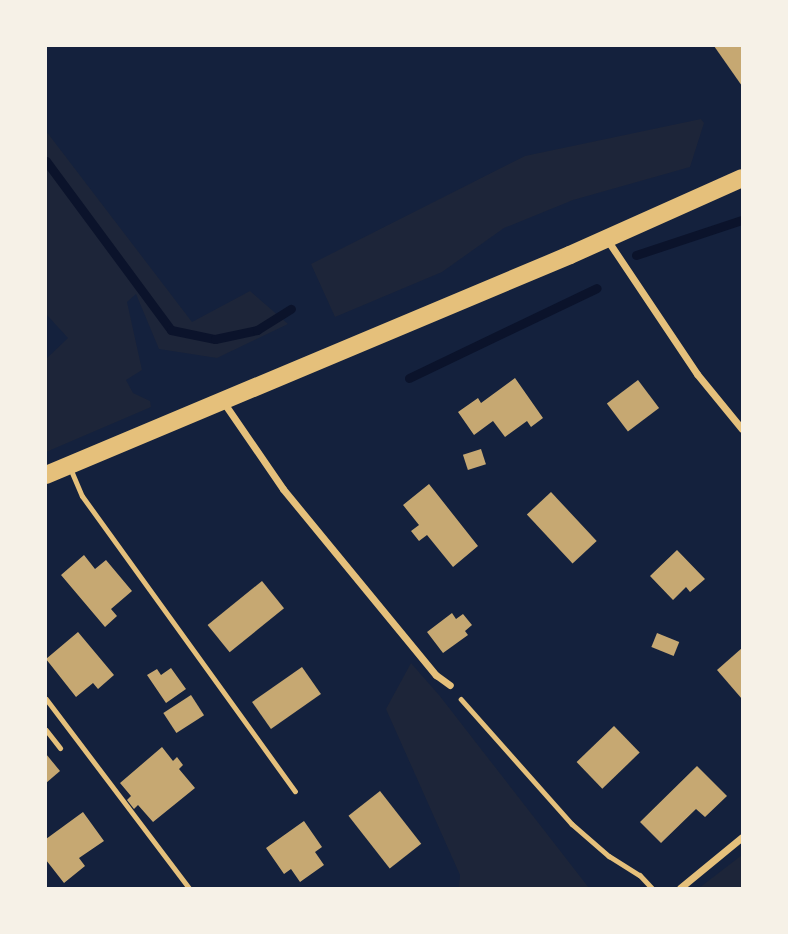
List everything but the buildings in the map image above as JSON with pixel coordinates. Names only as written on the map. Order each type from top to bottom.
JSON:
[{"type":"main road","points":[[46,475],[223,402],[743,178]]},
{"type":"street","points":[[605,238],[697,374],[743,429]]},
{"type":"street","points":[[223,402],[292,500],[436,675],[450,685]]},
{"type":"street","points":[[680,888],[743,837]]},
{"type":"lane","points":[[69,465],[82,496],[295,791]]},
{"type":"lane","points":[[46,699],[188,887]]},
{"type":"lane","points":[[46,730],[60,748]]},
{"type":"path","points":[[450,685],[501,747],[572,824],[609,856],[640,875],[652,888]]},
{"type":"shaded area","points":[[701,119],[704,123],[690,167],[573,200],[504,228],[442,272],[335,317],[311,264],[525,156]]},
{"type":"shaded area","points":[[46,131],[192,322],[250,291],[288,324],[217,358],[159,349],[136,294],[127,302],[142,370],[126,380],[133,393],[150,401],[151,407],[46,452],[46,359],[68,338],[46,314]]},
{"type":"shaded area","points":[[411,663],[439,695],[589,888],[459,888],[460,875],[386,709]]},
{"type":"shaded area","points":[[742,855],[742,888],[699,888]]},
{"type":"waterway","points":[[46,161],[171,330],[215,339],[257,330],[291,309]]},
{"type":"waterway","points":[[636,255],[742,220]]},
{"type":"waterway","points":[[409,378],[597,288]]}]
